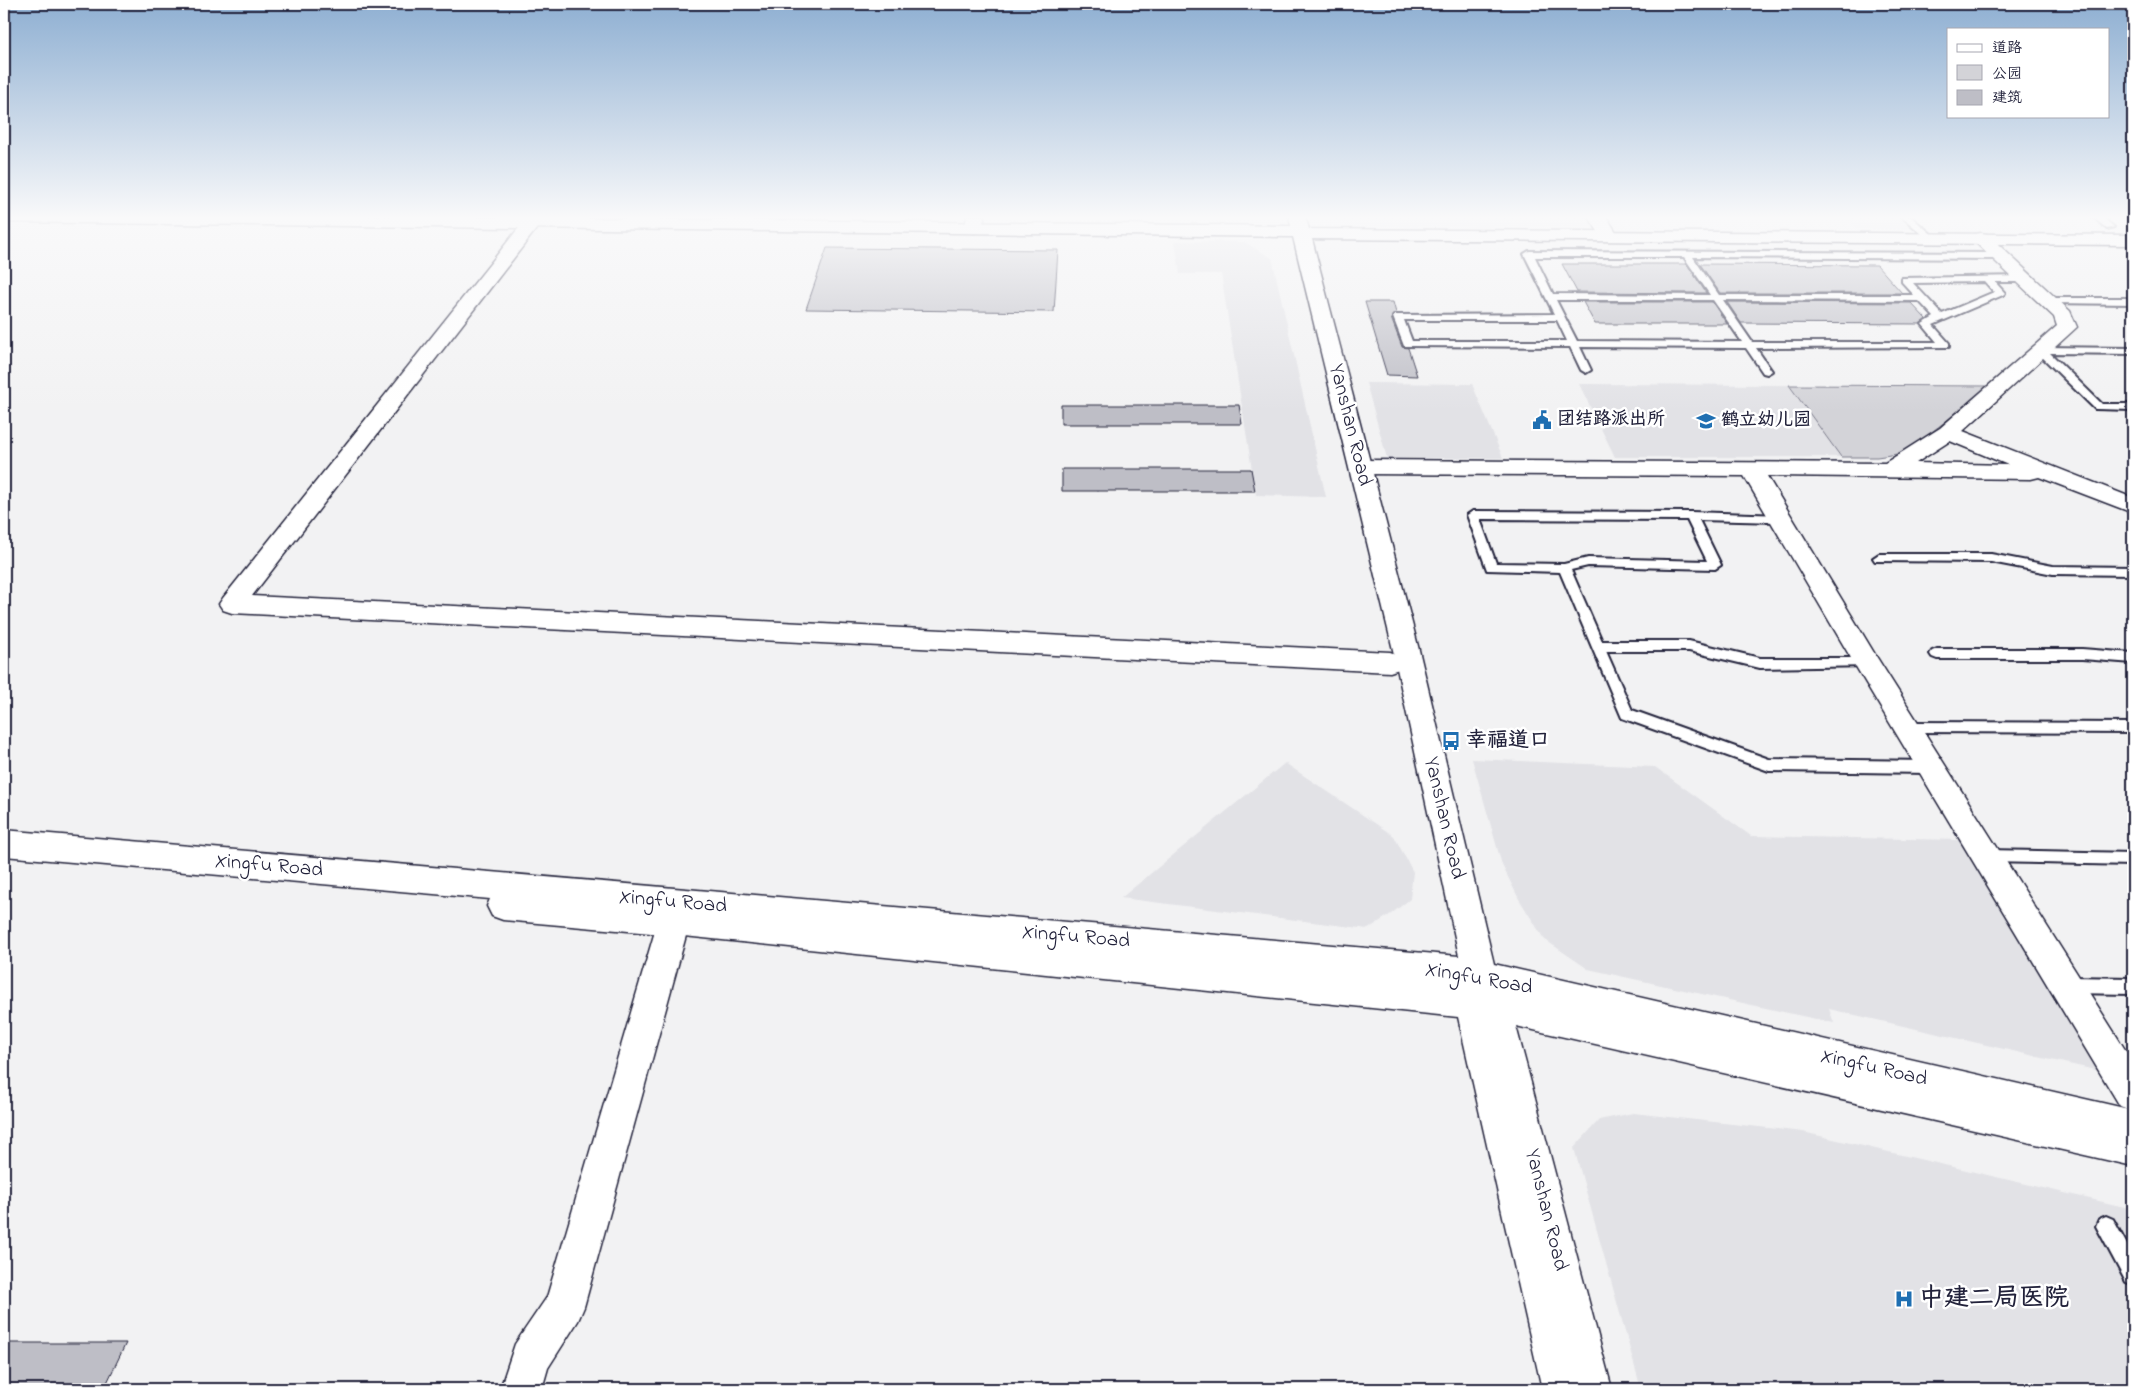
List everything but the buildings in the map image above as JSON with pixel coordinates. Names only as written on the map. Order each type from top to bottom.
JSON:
[{"type":"main road","points":[[486,281],[232,604],[1390,662]]},
{"type":"main road","name":"Yanshan Road","points":[[1306,281],[1390,662],[1477,989],[1591,1389]]},
{"type":"main road","name":"Yanshan Road","points":[[1309,281],[1361,467],[1409,660],[1563,1389]]},
{"type":"main road","points":[[1890,470],[1948,433],[2067,327],[2063,314],[2027,281]]},
{"type":"main road","points":[[1948,433],[2133,506]]},
{"type":"main road","points":[[1361,467],[2048,472]]},
{"type":"main road","points":[[1751,469],[1867,663],[2133,1094]]},
{"type":"main road","name":"Xingfu Road","points":[[4,843],[1477,989],[2133,1128]]},
{"type":"main road","name":"Xingfu Road","points":[[4,861],[674,921],[1477,989],[2133,1148]]},
{"type":"main road","points":[[521,1389],[530,1359],[564,1307],[674,921]]},
{"type":"lane","points":[[1542,281],[1586,370]]},
{"type":"lane","points":[[1706,281],[1767,371]]},
{"type":"lane","points":[[1906,281],[1940,318]]},
{"type":"lane","points":[[1560,317],[1398,316],[1408,344],[1945,345],[1926,324],[2000,293],[1989,281]]},
{"type":"lane","points":[[1550,297],[1922,298]]},
{"type":"lane","points":[[2048,301],[2133,301]]},
{"type":"lane","points":[[2041,350],[2133,351]]},
{"type":"lane","points":[[2041,350],[2099,407],[2133,407]]},
{"type":"lane","points":[[1691,516],[1715,565],[1588,562],[1564,568],[1491,567],[1473,515],[1691,516],[1779,518]]},
{"type":"lane","points":[[1878,558],[1991,558],[2053,570],[2133,571]]},
{"type":"lane","points":[[1564,568],[1627,714],[1769,765],[1931,767]]},
{"type":"lane","points":[[1597,646],[1689,646],[1760,663],[1867,663]]},
{"type":"lane","points":[[1937,654],[2082,654],[2133,658]]},
{"type":"lane","points":[[1906,726],[2133,728]]},
{"type":"lane","points":[[1986,856],[2133,859]]},
{"type":"lane","points":[[2066,985],[2133,986]]},
{"type":"lane","points":[[2106,1226],[2133,1275]]},
{"type":"shaded area","points":[[1222,281],[1277,281],[1326,497],[1256,495]]},
{"type":"shaded area","points":[[1366,383],[1472,384],[1503,458],[1387,458]]},
{"type":"shaded area","name":"鹤立幼儿园","points":[[1579,384],[1789,385],[1841,457],[1615,457]]},
{"type":"shaded area","points":[[1472,759],[1655,767],[1751,836],[1962,840],[2104,1072],[1829,1009],[1834,1023],[1588,969],[1544,939],[1519,899],[1502,865]]},
{"type":"shaded area","points":[[1285,763],[1394,836],[1413,872],[1410,899],[1368,929],[1121,898]]},
{"type":"shaded area","name":"中建二局医院","points":[[1633,1113],[1803,1132],[2133,1209],[2133,1389],[1641,1389],[1574,1148],[1599,1120]]},
{"type":"green space","points":[[1789,385],[1992,386],[1904,453],[1877,457],[1841,457]]},
{"type":"place","name":"团结路派出所","points":[[1542,420]]},
{"type":"place","name":"鹤立幼儿园","points":[[1706,421]]},
{"type":"place","name":"幸福道口","points":[[1451,741]]},
{"type":"place","name":"中建二局医院","points":[[1904,1299]]}]
